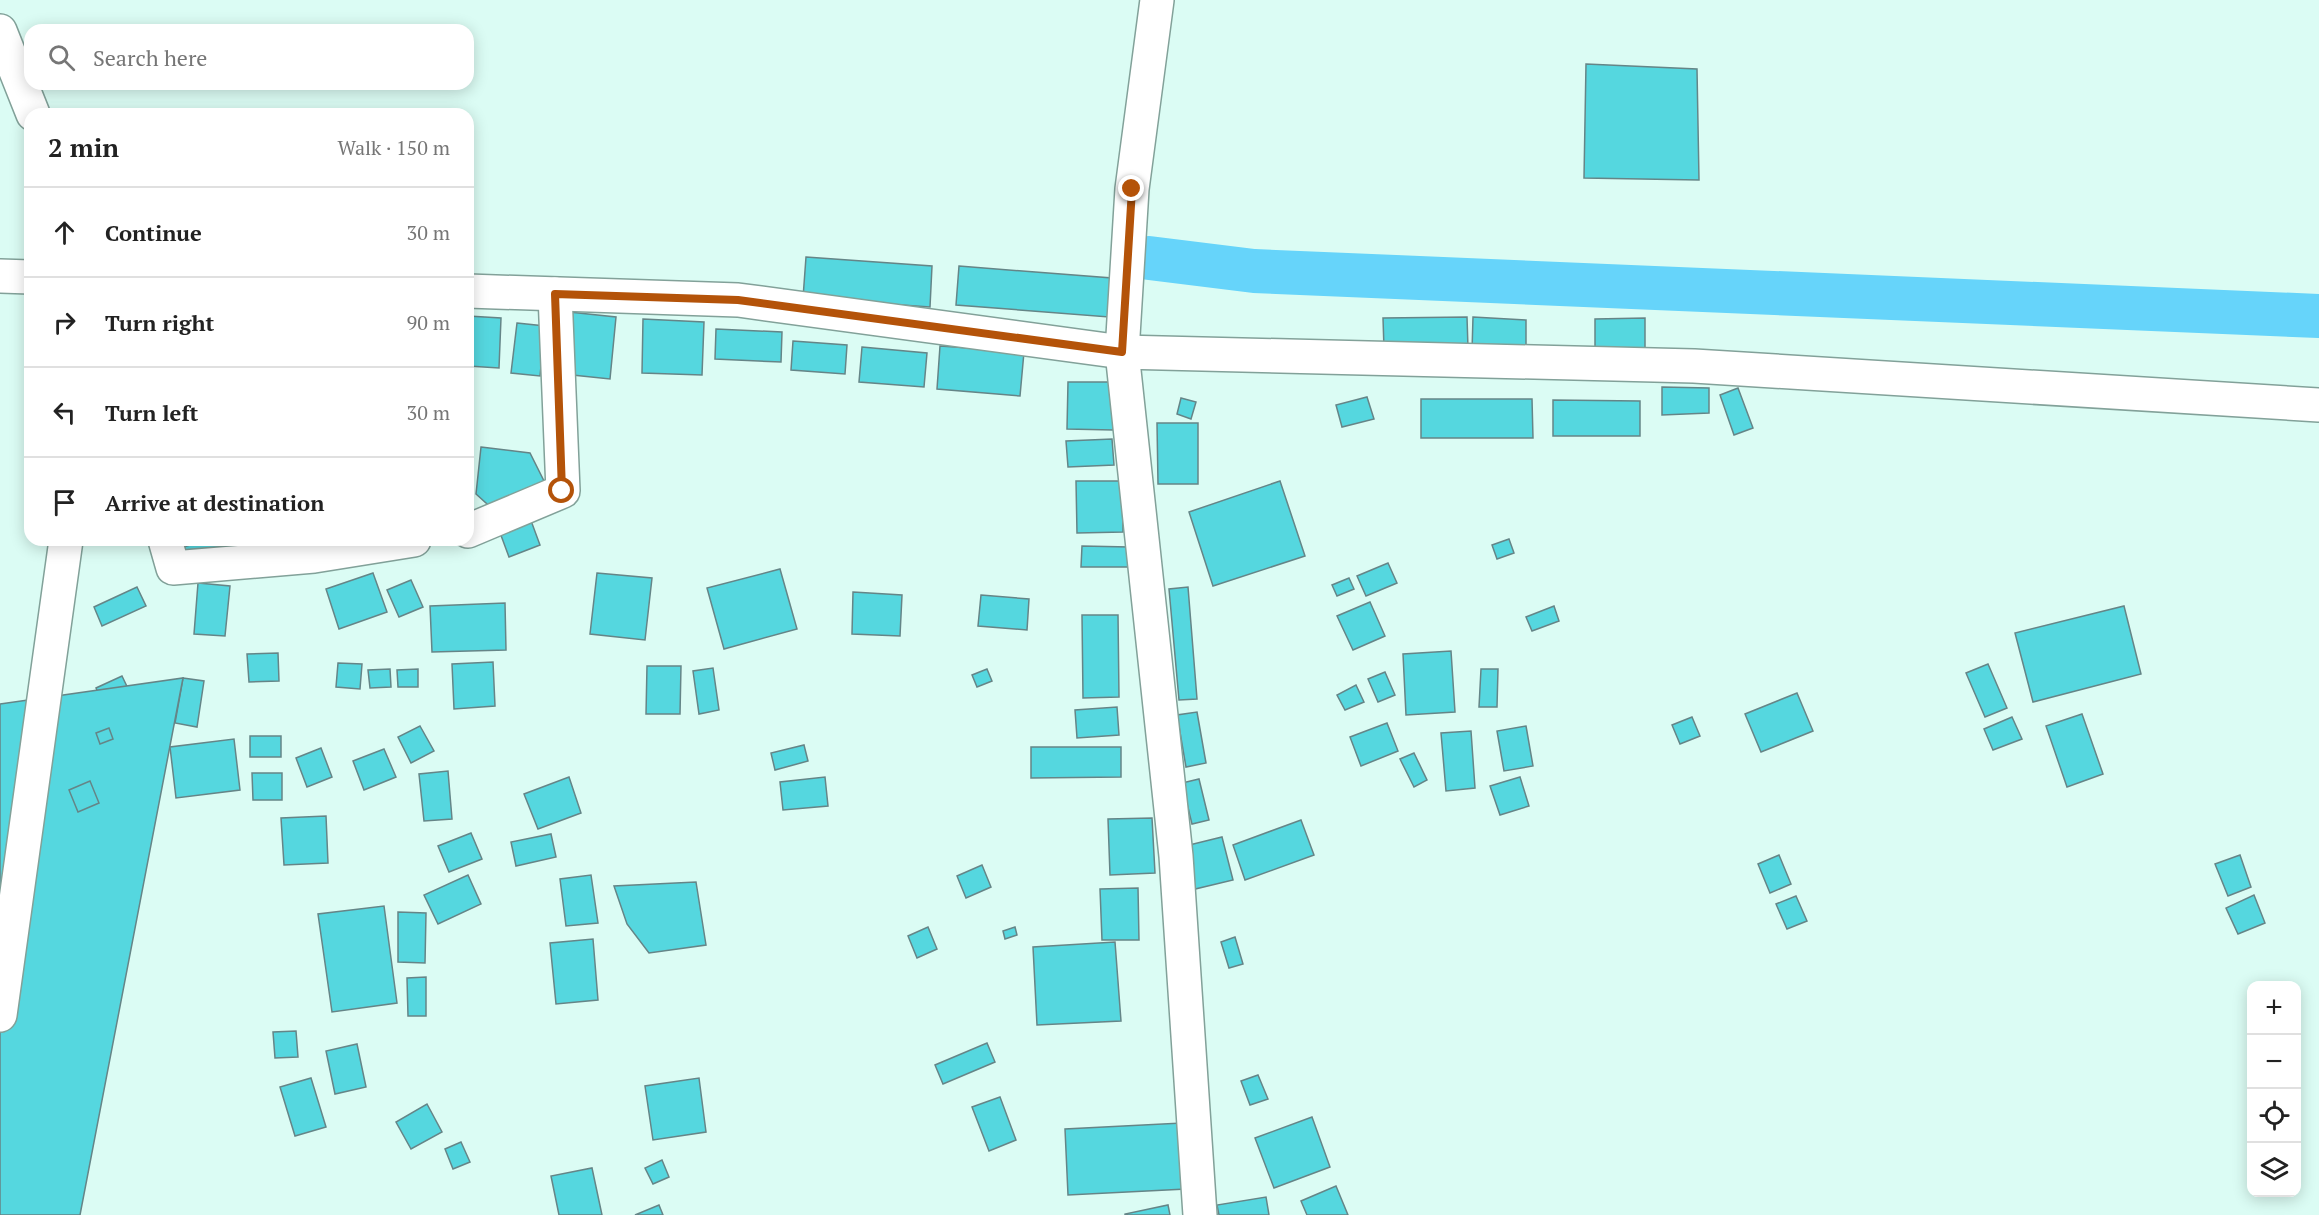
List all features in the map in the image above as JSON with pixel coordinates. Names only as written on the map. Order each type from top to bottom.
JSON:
[{"type":"street","points":[[1157,0],[1132,189],[1122,352],[1176,856],[1200,1215]]},
{"type":"street","points":[[0,31],[31,108]]},
{"type":"street","points":[[0,276],[24,278]]},
{"type":"street","points":[[474,291],[738,300],[1122,352],[1694,366],[2319,405]]},
{"type":"street","points":[[474,528],[562,491],[555,294]]},
{"type":"street","points":[[0,1015],[65,546]]},
{"type":"street","points":[[167,546],[173,568],[314,556],[376,546]]},
{"type":"building","points":[[1586,64],[1697,69],[1699,180],[1584,178]]},
{"type":"building","points":[[806,257],[932,266],[930,307],[803,298]]},
{"type":"building","points":[[959,266],[1112,278],[1109,317],[956,305]]},
{"type":"building","points":[[569,312],[616,317],[610,379],[563,374]]},
{"type":"building","points":[[474,316],[501,318],[499,368],[474,366]]},
{"type":"building","points":[[1467,317],[1468,348],[1384,349],[1383,318]]},
{"type":"building","points":[[1473,317],[1526,320],[1526,353],[1472,351]]},
{"type":"building","points":[[1645,318],[1645,355],[1595,354],[1595,319]]},
{"type":"building","points":[[643,319],[704,322],[702,375],[642,373]]},
{"type":"building","points":[[517,323],[545,326],[540,376],[511,373]]},
{"type":"building","points":[[716,329],[782,332],[781,362],[715,359]]},
{"type":"building","points":[[793,341],[847,345],[845,374],[791,370]]},
{"type":"building","points":[[940,346],[1024,352],[1020,396],[937,389]]},
{"type":"building","points":[[862,347],[927,353],[924,387],[859,382]]},
{"type":"building","points":[[1068,382],[1114,382],[1113,430],[1067,429]]},
{"type":"building","points":[[1662,387],[1709,388],[1709,413],[1662,415]]},
{"type":"building","points":[[1738,388],[1753,428],[1734,435],[1720,395]]},
{"type":"building","points":[[1367,397],[1374,419],[1342,427],[1336,405]]},
{"type":"building","points":[[1181,398],[1196,402],[1191,419],[1177,414]]},
{"type":"building","points":[[1421,399],[1532,399],[1533,438],[1421,438]]},
{"type":"building","points":[[1553,400],[1640,401],[1640,436],[1553,436]]},
{"type":"building","points":[[1157,423],[1198,423],[1198,484],[1158,484]]},
{"type":"building","points":[[1112,439],[1114,465],[1068,467],[1066,441]]},
{"type":"building","points":[[481,447],[530,453],[547,487],[496,512],[476,494]]},
{"type":"building","points":[[1076,481],[1122,481],[1123,532],[1077,533]]},
{"type":"building","points":[[1280,481],[1305,556],[1213,586],[1189,512]]},
{"type":"building","points":[[530,518],[540,545],[509,557],[499,530]]},
{"type":"building","points":[[1509,539],[1514,553],[1497,559],[1492,545]]},
{"type":"building","points":[[232,546],[234,553],[188,565],[183,547]]},
{"type":"building","points":[[1082,546],[1129,547],[1129,567],[1081,567]]},
{"type":"building","points":[[1388,563],[1397,583],[1366,596],[1357,576]]},
{"type":"building","points":[[780,569],[797,629],[724,649],[707,588]]},
{"type":"building","points":[[373,573],[387,612],[339,629],[326,589]]},
{"type":"building","points":[[597,573],[652,578],[645,640],[590,634]]},
{"type":"building","points":[[1349,578],[1354,589],[1337,596],[1332,585]]},
{"type":"building","points":[[411,580],[423,607],[399,617],[387,590]]},
{"type":"building","points":[[198,583],[230,586],[225,636],[194,634]]},
{"type":"building","points":[[137,587],[146,606],[102,626],[94,607]]},
{"type":"building","points":[[1188,587],[1197,699],[1179,700],[1169,589]]},
{"type":"building","points":[[853,592],[902,595],[900,636],[852,634]]},
{"type":"building","points":[[981,595],[1029,599],[1027,630],[978,626]]},
{"type":"building","points":[[1370,602],[1385,636],[1353,650],[1337,616]]},
{"type":"building","points":[[505,603],[506,650],[432,652],[430,606]]},
{"type":"building","points":[[1554,606],[1559,621],[1532,631],[1526,617]]},
{"type":"building","points":[[2124,606],[2141,674],[2033,702],[2015,633]]},
{"type":"building","points":[[1082,615],[1118,615],[1119,697],[1083,698]]},
{"type":"building","points":[[1451,651],[1455,712],[1406,715],[1403,654]]},
{"type":"building","points":[[278,653],[279,681],[249,682],[247,654]]},
{"type":"building","points":[[493,662],[495,706],[454,709],[452,664]]},
{"type":"building","points":[[338,663],[362,664],[360,689],[336,687]]},
{"type":"building","points":[[1988,664],[2007,708],[1985,717],[1966,673]]},
{"type":"building","points":[[647,666],[681,666],[680,714],[646,714]]},
{"type":"building","points":[[713,668],[719,710],[699,714],[693,671]]},
{"type":"building","points":[[390,669],[391,687],[370,688],[368,670]]},
{"type":"building","points":[[418,669],[418,687],[398,687],[397,670]]},
{"type":"building","points":[[987,669],[992,681],[977,687],[972,675]]},
{"type":"building","points":[[1481,669],[1498,669],[1497,707],[1479,707]]},
{"type":"building","points":[[1385,672],[1395,695],[1378,702],[1368,679]]},
{"type":"building","points":[[122,676],[132,697],[105,710],[96,688]]},
{"type":"building","points":[[183,678],[204,681],[197,727],[175,723]]},
{"type":"building","points":[[183,678],[80,1215],[0,1215],[0,704]]},
{"type":"building","points":[[1356,685],[1364,702],[1345,710],[1337,695]]},
{"type":"building","points":[[1797,693],[1813,731],[1761,752],[1745,714]]},
{"type":"building","points":[[1117,707],[1119,735],[1077,738],[1075,710]]},
{"type":"building","points":[[1197,712],[1206,763],[1186,767],[1177,715]]},
{"type":"building","points":[[2082,714],[2103,774],[2067,787],[2046,726]]},
{"type":"building","points":[[1692,717],[1700,736],[1680,744],[1672,725]]},
{"type":"building","points":[[2012,717],[2022,739],[1993,750],[1984,729]]},
{"type":"building","points":[[1387,723],[1398,751],[1361,766],[1350,737]]},
{"type":"building","points":[[420,726],[434,751],[411,763],[398,737]]},
{"type":"building","points":[[1526,726],[1533,766],[1504,771],[1497,731]]},
{"type":"building","points":[[109,728],[113,739],[100,744],[96,733]]},
{"type":"building","points":[[1471,731],[1475,788],[1446,791],[1441,733]]},
{"type":"building","points":[[250,736],[281,736],[281,757],[250,757]]},
{"type":"building","points":[[234,739],[240,790],[176,798],[170,747]]},
{"type":"building","points":[[804,745],[808,761],[775,770],[771,753]]},
{"type":"building","points":[[1031,747],[1121,747],[1121,777],[1031,778]]},
{"type":"building","points":[[321,748],[332,777],[307,787],[296,758]]},
{"type":"building","points":[[384,749],[396,777],[364,790],[353,761]]},
{"type":"building","points":[[1414,753],[1427,780],[1414,787],[1400,759]]},
{"type":"building","points":[[448,771],[452,819],[424,821],[419,774]]},
{"type":"building","points":[[252,773],[282,773],[282,800],[253,800]]},
{"type":"building","points":[[569,777],[581,813],[538,829],[524,794]]},
{"type":"building","points":[[825,777],[828,806],[783,810],[780,782]]},
{"type":"building","points":[[1520,777],[1529,806],[1500,815],[1490,786]]},
{"type":"building","points":[[1199,779],[1209,820],[1192,824],[1182,783]]},
{"type":"building","points":[[90,781],[99,803],[78,812],[69,790]]},
{"type":"building","points":[[326,816],[328,863],[284,865],[281,818]]},
{"type":"building","points":[[1152,818],[1155,873],[1110,875],[1108,819]]},
{"type":"building","points":[[1301,820],[1314,855],[1245,880],[1233,845]]},
{"type":"building","points":[[471,833],[482,859],[449,872],[438,846]]},
{"type":"building","points":[[551,834],[556,857],[516,866],[511,842]]},
{"type":"building","points":[[1222,837],[1233,880],[1191,890],[1181,847]]},
{"type":"building","points":[[1779,855],[1791,884],[1770,893],[1758,864]]},
{"type":"building","points":[[2240,855],[2251,887],[2228,896],[2215,864]]},
{"type":"building","points":[[982,865],[991,887],[966,898],[957,876]]},
{"type":"building","points":[[468,875],[481,904],[438,924],[424,895]]},
{"type":"building","points":[[591,875],[598,923],[566,926],[560,879]]},
{"type":"building","points":[[696,882],[706,945],[649,953],[627,924],[614,886]]},
{"type":"building","points":[[1138,888],[1139,940],[1102,940],[1100,889]]},
{"type":"building","points":[[2254,895],[2265,923],[2238,934],[2226,908]]},
{"type":"building","points":[[1796,896],[1807,921],[1787,929],[1776,904]]},
{"type":"building","points":[[384,906],[397,1003],[332,1012],[318,914]]},
{"type":"building","points":[[398,912],[426,913],[425,963],[398,962]]},
{"type":"building","points":[[928,927],[937,949],[917,958],[908,936]]},
{"type":"building","points":[[1015,927],[1017,935],[1005,939],[1003,931]]},
{"type":"building","points":[[1235,937],[1243,964],[1229,968],[1221,942]]},
{"type":"building","points":[[593,939],[598,1000],[556,1004],[550,943]]},
{"type":"building","points":[[1115,942],[1121,1021],[1037,1025],[1033,947]]},
{"type":"building","points":[[426,977],[426,1016],[408,1016],[407,978]]},
{"type":"building","points":[[296,1031],[298,1057],[275,1058],[273,1032]]},
{"type":"building","points":[[987,1043],[995,1062],[943,1084],[935,1065]]},
{"type":"building","points":[[357,1044],[366,1087],[335,1094],[326,1051]]},
{"type":"building","points":[[1258,1075],[1268,1099],[1250,1105],[1241,1081]]},
{"type":"building","points":[[311,1078],[326,1127],[295,1136],[280,1087]]},
{"type":"building","points":[[699,1078],[706,1132],[653,1140],[645,1086]]},
{"type":"building","points":[[1000,1097],[1016,1140],[989,1151],[972,1107]]},
{"type":"building","points":[[427,1104],[442,1132],[411,1149],[396,1122]]},
{"type":"building","points":[[1312,1117],[1330,1167],[1274,1188],[1255,1138]]},
{"type":"building","points":[[1182,1123],[1186,1189],[1068,1195],[1065,1129]]},
{"type":"building","points":[[461,1142],[470,1162],[453,1169],[445,1149]]},
{"type":"building","points":[[662,1160],[669,1177],[653,1184],[645,1168]]},
{"type":"building","points":[[592,1168],[602,1215],[559,1215],[551,1176]]},
{"type":"building","points":[[1336,1186],[1348,1215],[1307,1215],[1301,1201]]},
{"type":"building","points":[[1266,1197],[1269,1215],[1219,1215],[1217,1205]]},
{"type":"building","points":[[659,1205],[663,1215],[635,1215]]},
{"type":"building","points":[[1168,1205],[1170,1215],[1125,1215],[1125,1214]]},
{"type":"waterway","points":[[1149,258],[1254,271],[2319,316]]},
{"type":"route","points":[[562,491],[555,294],[738,300],[1122,352],[1132,189]]}]
